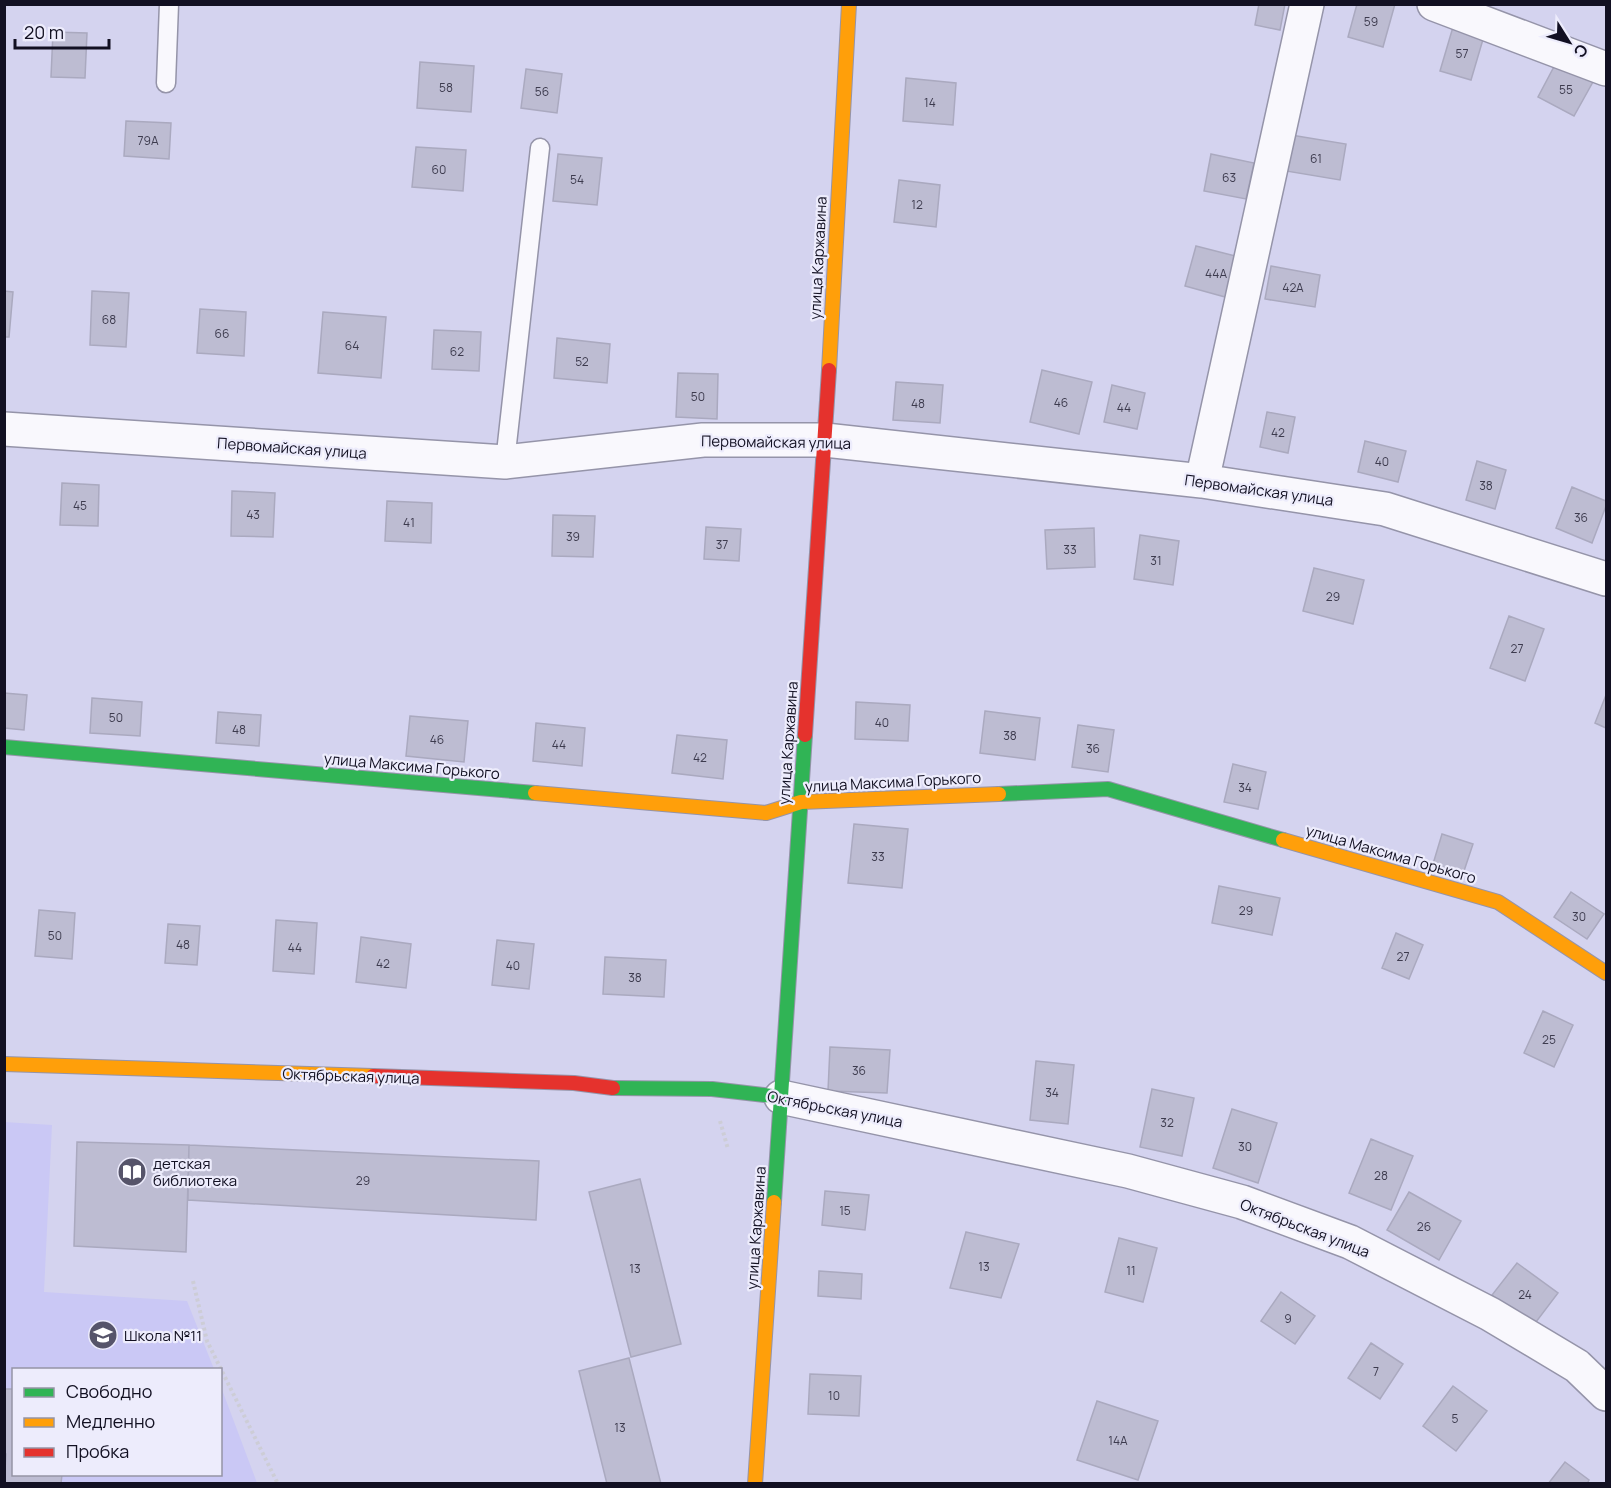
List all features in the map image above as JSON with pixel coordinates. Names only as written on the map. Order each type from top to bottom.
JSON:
[{"type":"street","name":"улица Каржавина","points":[[755,1484],[825,440],[849,4]]},
{"type":"street","points":[[1202,481],[1308,4]]},
{"type":"street","points":[[1434,4],[1606,69]]},
{"type":"street","name":"Первомайская улица","points":[[4,429],[505,462],[703,440],[825,440],[1202,481],[1385,509],[1606,579]]},
{"type":"street","name":"улица Максима Горького","points":[[4,747],[765,813],[801,802],[1108,789],[1498,902],[1606,973]]},
{"type":"street","name":"Октябрьская улица","points":[[4,1064],[574,1083],[614,1088],[712,1089],[781,1097],[1128,1171],[1242,1202],[1350,1242],[1490,1314],[1577,1366],[1606,1394]]},
{"type":"lane","points":[[166,83],[169,4]]},
{"type":"lane","points":[[505,462],[540,148]]},
{"type":"path","points":[[193,1281],[207,1341],[220,1368]]},
{"type":"path","points":[[222,1371],[278,1484]]},
{"type":"shaded area","name":"Школа №11","points":[[4,1122],[52,1125],[44,1292],[187,1301],[214,1368],[12,1368],[12,1476],[222,1476],[222,1390],[257,1483],[5,1483]]},
{"type":"building","points":[[1259,4],[1285,4],[1280,30],[1255,25]]},
{"type":"building","points":[[1357,4],[1395,4],[1383,47],[1348,37]]},
{"type":"building","points":[[1453,27],[1484,36],[1471,80],[1440,71]]},
{"type":"building","points":[[53,32],[87,33],[85,78],[51,77]]},
{"type":"building","points":[[1557,61],[1594,80],[1574,116],[1538,97]]},
{"type":"building","points":[[420,62],[474,66],[471,112],[417,108]]},
{"type":"building","points":[[526,69],[562,74],[557,113],[521,108]]},
{"type":"building","points":[[906,78],[956,83],[953,125],[903,121]]},
{"type":"building","points":[[126,121],[171,123],[169,159],[124,156]]},
{"type":"building","points":[[1291,135],[1346,144],[1340,180],[1286,171]]},
{"type":"building","points":[[416,147],[466,150],[463,191],[412,187]]},
{"type":"building","points":[[558,154],[602,158],[597,205],[553,201]]},
{"type":"building","points":[[1211,154],[1254,163],[1246,199],[1204,191]]},
{"type":"building","points":[[899,180],[940,185],[936,227],[894,222]]},
{"type":"building","points":[[1196,246],[1247,259],[1236,300],[1185,286]]},
{"type":"building","points":[[1271,266],[1320,275],[1315,307],[1265,299]]},
{"type":"building","points":[[4,291],[13,292],[9,337],[4,337]]},
{"type":"building","points":[[92,291],[129,293],[126,347],[90,345]]},
{"type":"building","points":[[200,309],[246,312],[244,356],[197,353]]},
{"type":"building","points":[[323,312],[386,317],[381,378],[318,373]]},
{"type":"building","points":[[434,330],[481,332],[479,371],[432,369]]},
{"type":"building","points":[[557,338],[610,344],[607,383],[554,378]]},
{"type":"building","points":[[1042,370],[1092,382],[1079,434],[1030,422]]},
{"type":"building","points":[[678,373],[718,374],[717,419],[676,417]]},
{"type":"building","points":[[896,382],[943,385],[940,423],[893,420]]},
{"type":"building","points":[[1112,385],[1145,393],[1137,429],[1104,422]]},
{"type":"building","points":[[1267,412],[1295,417],[1288,453],[1260,447]]},
{"type":"building","points":[[1365,441],[1406,451],[1398,482],[1358,472]]},
{"type":"building","points":[[1477,461],[1506,470],[1495,509],[1466,500]]},
{"type":"building","points":[[62,483],[99,485],[98,526],[60,525]]},
{"type":"building","points":[[1572,487],[1606,501],[1592,543],[1556,528]]},
{"type":"building","points":[[232,491],[275,493],[273,537],[231,536]]},
{"type":"building","points":[[387,501],[432,503],[431,543],[385,541]]},
{"type":"building","points":[[553,515],[595,516],[593,557],[552,556]]},
{"type":"building","points":[[706,527],[741,529],[739,561],[704,559]]},
{"type":"building","points":[[1094,528],[1095,567],[1047,569],[1045,530]]},
{"type":"building","points":[[1140,535],[1179,541],[1173,585],[1134,579]]},
{"type":"building","points":[[1314,568],[1364,580],[1353,624],[1303,611]]},
{"type":"building","points":[[1509,616],[1544,629],[1525,681],[1490,668]]},
{"type":"building","points":[[4,693],[27,695],[24,730],[4,728]]},
{"type":"building","points":[[1606,695],[1606,728],[1595,723]]},
{"type":"building","points":[[92,698],[142,702],[140,736],[90,733]]},
{"type":"building","points":[[856,702],[910,705],[908,741],[855,739]]},
{"type":"building","points":[[985,711],[1040,718],[1035,760],[980,753]]},
{"type":"building","points":[[218,712],[261,715],[259,746],[216,743]]},
{"type":"building","points":[[410,716],[468,721],[464,762],[406,756]]},
{"type":"building","points":[[536,723],[585,728],[582,766],[533,761]]},
{"type":"building","points":[[1078,725],[1114,730],[1108,772],[1072,767]]},
{"type":"building","points":[[677,735],[727,740],[723,779],[672,773]]},
{"type":"building","points":[[1233,764],[1266,772],[1258,809],[1224,802]]},
{"type":"building","points":[[854,824],[908,829],[902,888],[848,883]]},
{"type":"building","points":[[1442,834],[1473,844],[1463,874],[1433,864]]},
{"type":"building","points":[[1219,886],[1280,898],[1272,935],[1212,923]]},
{"type":"building","points":[[1571,892],[1604,914],[1587,939],[1554,917]]},
{"type":"building","points":[[39,910],[75,913],[72,959],[35,956]]},
{"type":"building","points":[[276,920],[317,923],[314,974],[273,971]]},
{"type":"building","points":[[168,924],[200,926],[197,965],[165,963]]},
{"type":"building","points":[[1396,933],[1423,945],[1409,979],[1382,968]]},
{"type":"building","points":[[361,937],[411,944],[406,988],[356,982]]},
{"type":"building","points":[[497,940],[534,944],[529,989],[492,985]]},
{"type":"building","points":[[605,957],[666,960],[664,997],[603,994]]},
{"type":"building","points":[[1543,1011],[1573,1025],[1554,1067],[1524,1053]]},
{"type":"building","points":[[830,1047],[890,1050],[887,1093],[828,1091]]},
{"type":"building","points":[[1036,1061],[1074,1065],[1068,1124],[1030,1120]]},
{"type":"building","points":[[1152,1089],[1194,1098],[1182,1156],[1140,1147]]},
{"type":"building","points":[[1232,1109],[1277,1123],[1258,1183],[1213,1168]]},
{"type":"building","points":[[1371,1139],[1413,1156],[1391,1210],[1349,1193]]},
{"type":"building","name":"детская библиотека","points":[[77,1142],[189,1145],[186,1252],[74,1246]]},
{"type":"building","points":[[189,1145],[539,1161],[536,1220],[188,1200]]},
{"type":"building","points":[[640,1179],[681,1344],[631,1357],[589,1192]]},
{"type":"building","points":[[825,1191],[869,1195],[865,1230],[822,1225]]},
{"type":"building","points":[[1409,1192],[1461,1221],[1439,1260],[1387,1230]]},
{"type":"building","points":[[966,1232],[1019,1244],[1001,1298],[950,1288]]},
{"type":"building","points":[[1119,1238],[1157,1248],[1143,1302],[1105,1292]]},
{"type":"building","points":[[1517,1263],[1558,1293],[1533,1326],[1492,1295]]},
{"type":"building","points":[[819,1271],[862,1274],[861,1299],[818,1296]]},
{"type":"building","points":[[1281,1292],[1315,1316],[1295,1344],[1261,1321]]},
{"type":"building","points":[[1371,1343],[1403,1364],[1380,1399],[1348,1378]]},
{"type":"building","points":[[629,1358],[661,1484],[607,1484],[579,1371]]},
{"type":"building","points":[[810,1374],[861,1376],[859,1416],[808,1414]]},
{"type":"building","points":[[1453,1386],[1487,1411],[1456,1451],[1423,1426]]},
{"type":"building","points":[[4,1389],[12,1389],[12,1476],[62,1476],[61,1484],[4,1484],[6,1454],[4,1454]]},
{"type":"building","points":[[1097,1401],[1158,1421],[1138,1480],[1077,1460]]},
{"type":"building","points":[[1565,1462],[1589,1480],[1587,1484],[1548,1484]]},
{"type":"traffic: fast","points":[[774,1202],[805,735]]},
{"type":"traffic: fast","points":[[4,747],[535,793]]},
{"type":"traffic: fast","points":[[999,794],[1108,789],[1283,840]]},
{"type":"traffic: fast","points":[[613,1088],[712,1089],[781,1097]]},
{"type":"traffic: slow","points":[[829,370],[849,4]]},
{"type":"traffic: slow","points":[[535,793],[766,813],[801,802],[999,794]]},
{"type":"traffic: slow","points":[[1283,840],[1498,902],[1606,973]]},
{"type":"traffic: slow","points":[[4,1064],[373,1076]]},
{"type":"traffic: slow","points":[[755,1484],[774,1202]]},
{"type":"traffic: jam","points":[[805,735],[829,370]]},
{"type":"traffic: jam","points":[[373,1076],[574,1083],[613,1088]]},
{"type":"place","name":"детская библиотека","points":[[132,1172]]},
{"type":"place","name":"Школа №11","points":[[103,1335]]}]
